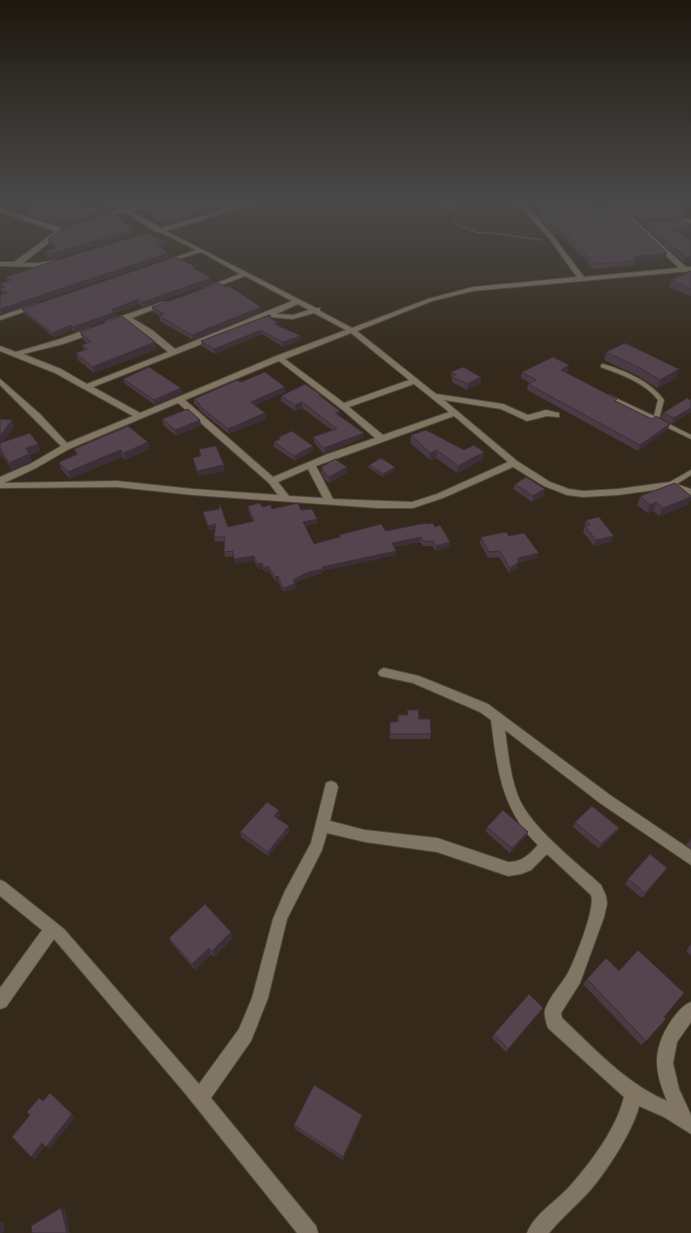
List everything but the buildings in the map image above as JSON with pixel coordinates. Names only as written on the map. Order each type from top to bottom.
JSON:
[{"type":"street","points":[[16,264],[28,257]]},
{"type":"street","points":[[156,266],[183,257]]},
{"type":"street","points":[[213,257],[317,310],[351,330],[455,413],[514,463],[547,484],[567,492],[578,493],[618,492],[670,485],[691,492]]},
{"type":"street","points":[[566,257],[582,278]]},
{"type":"street","points":[[675,257],[688,269]]},
{"type":"street","points":[[0,264],[40,265],[60,261]]},
{"type":"street","points":[[0,481],[33,466],[66,447],[279,358],[408,307],[473,289],[688,269]]},
{"type":"street","points":[[198,291],[245,274]]},
{"type":"street","points":[[16,354],[60,342],[173,300]]},
{"type":"street","points":[[86,387],[269,315],[298,301]]},
{"type":"street","points":[[0,318],[46,303]]},
{"type":"street","points":[[269,315],[285,319],[317,310]]},
{"type":"street","points":[[126,317],[149,332],[173,352]]},
{"type":"street","points":[[0,348],[58,371],[140,416]]},
{"type":"street","points":[[279,358],[343,406],[381,438]]},
{"type":"street","points":[[0,381],[37,416],[66,447]]},
{"type":"street","points":[[343,406],[414,381]]},
{"type":"street","points":[[433,396],[503,407],[527,418],[546,413],[556,415]]},
{"type":"street","points":[[180,400],[272,482],[286,498]]},
{"type":"street","points":[[272,482],[381,438],[455,413]]},
{"type":"street","points":[[0,485],[117,484],[193,492],[378,505],[413,505],[440,496],[514,463]]},
{"type":"street","points":[[311,465],[329,501]]},
{"type":"street","points":[[384,672],[415,679],[484,708],[606,799],[691,858]]},
{"type":"street","points":[[497,717],[504,762],[512,798],[523,818],[547,844],[596,890],[599,896],[600,904],[597,917],[574,977],[553,1011],[554,1022],[610,1076],[634,1094],[670,1111],[687,1122]]},
{"type":"street","points":[[200,1098],[245,1035],[260,998],[280,919],[290,896],[317,845],[323,826],[331,787]]},
{"type":"street","points":[[323,826],[365,836],[437,845],[508,870],[519,870],[532,861],[547,844]]},
{"type":"street","points":[[0,887],[59,934],[200,1098],[309,1233]]},
{"type":"street","points":[[0,1001],[52,928]]},
{"type":"street","points":[[687,1122],[669,1088],[664,1068],[665,1053],[671,1037],[679,1022],[691,1010]]},
{"type":"street","points":[[536,1233],[554,1213],[576,1193],[602,1159],[628,1115],[634,1094]]},
{"type":"lane","points":[[603,366],[644,384],[657,394],[661,400],[656,419]]},
{"type":"lane","points":[[602,393],[691,436]]},
{"type":"lane","points":[[670,485],[691,472]]}]
